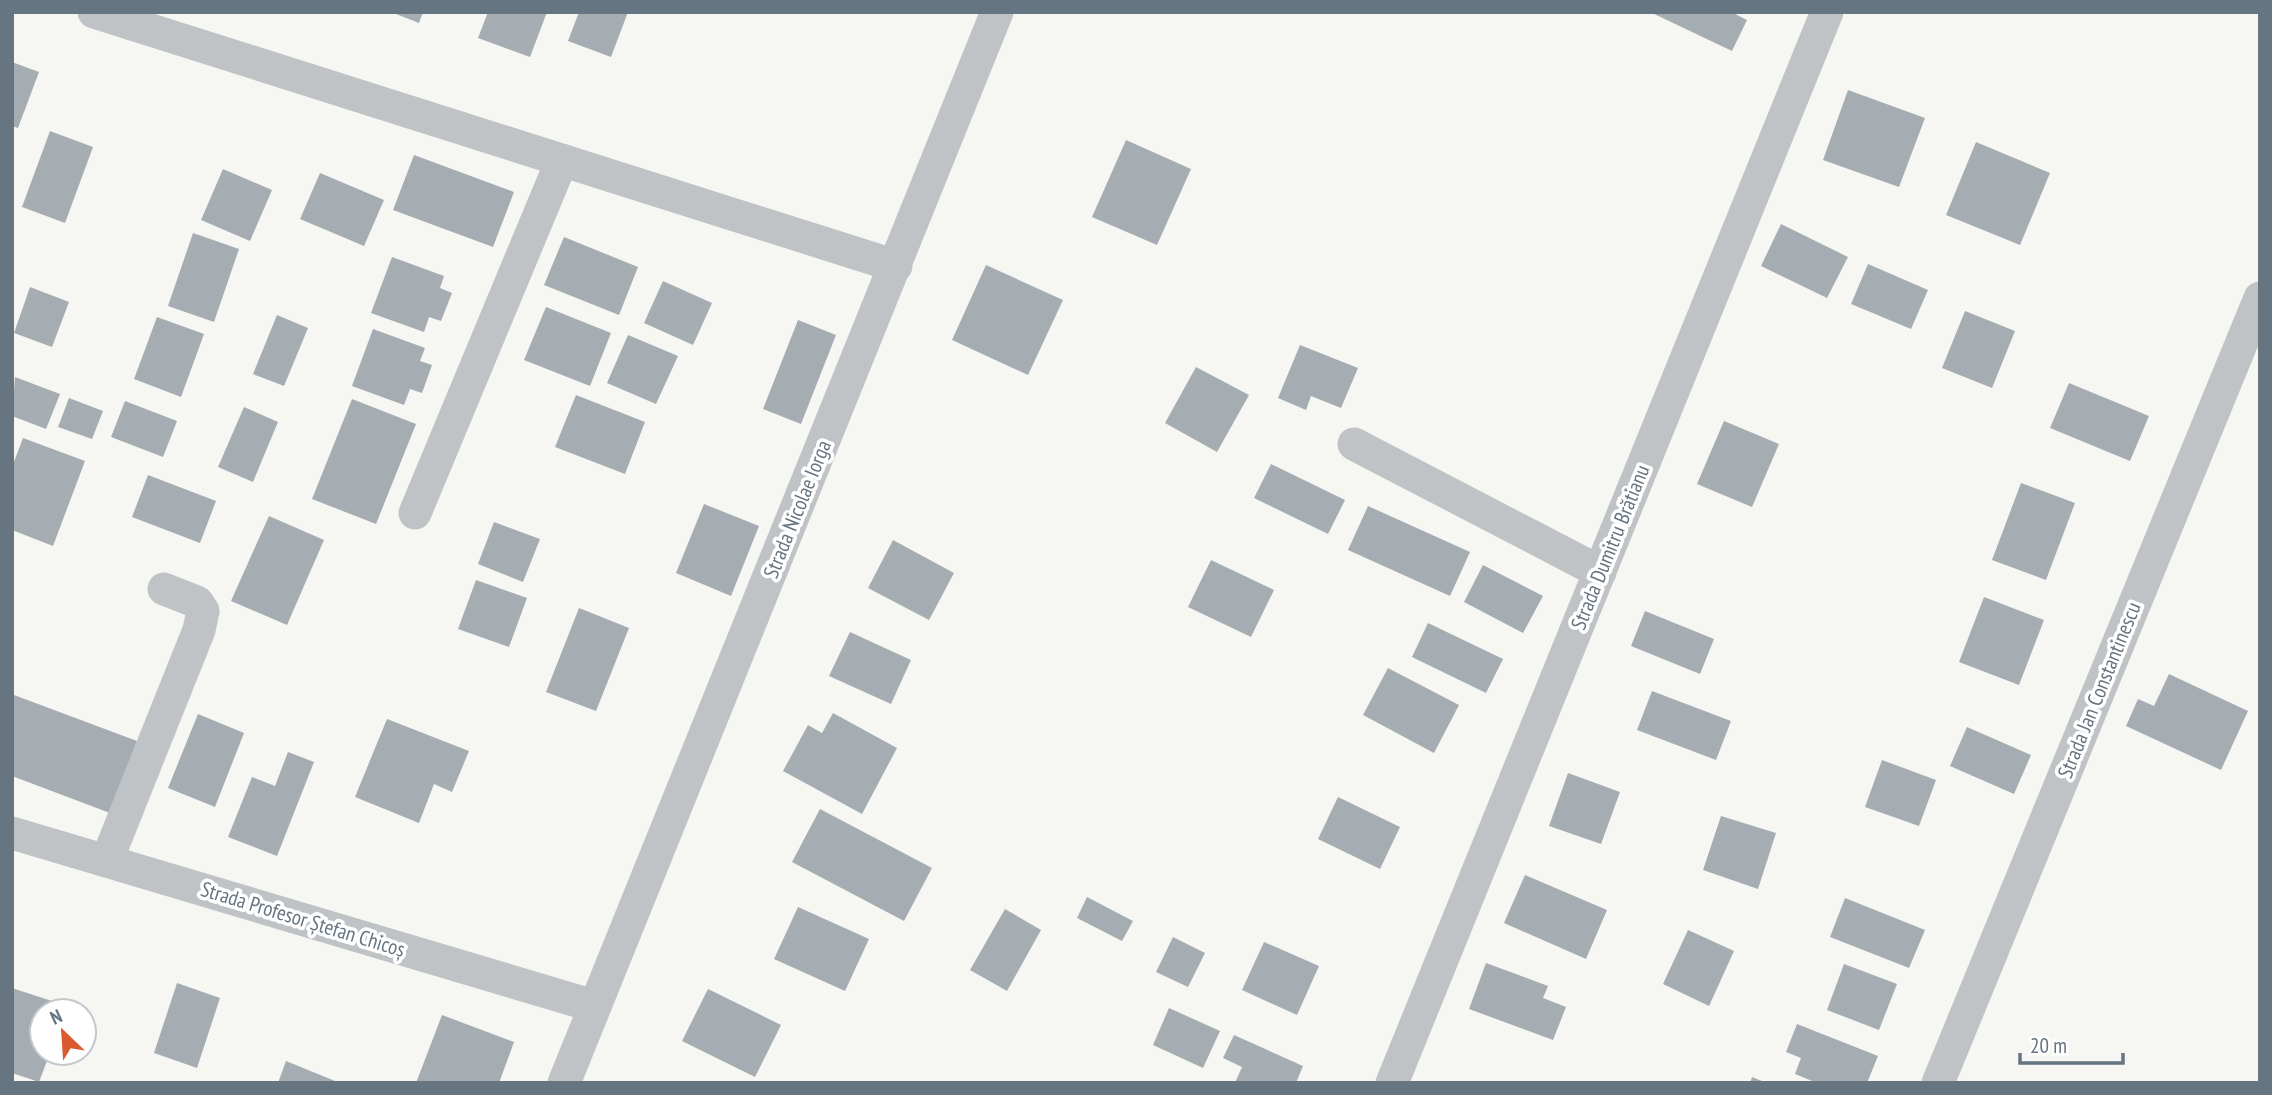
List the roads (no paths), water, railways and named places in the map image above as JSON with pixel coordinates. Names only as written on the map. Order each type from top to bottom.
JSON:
[{"type":"street","points":[[94,12],[896,265]]},
{"type":"street","name":"Strada Nicolae Iorga","points":[[564,1083],[997,12]]},
{"type":"street","name":"Strada Dumitru Brătianu","points":[[1392,1083],[1828,12]]},
{"type":"street","points":[[415,513],[562,160]]},
{"type":"street","name":"Strada Jan Constantinescu","points":[[1938,1083],[2260,298]]},
{"type":"street","points":[[1354,443],[1600,572]]},
{"type":"street","points":[[107,860],[199,630],[204,611],[197,602],[164,589]]},
{"type":"street","name":"Strada Profesor Ștefan Chicoș","points":[[12,832],[594,1006]]}]
